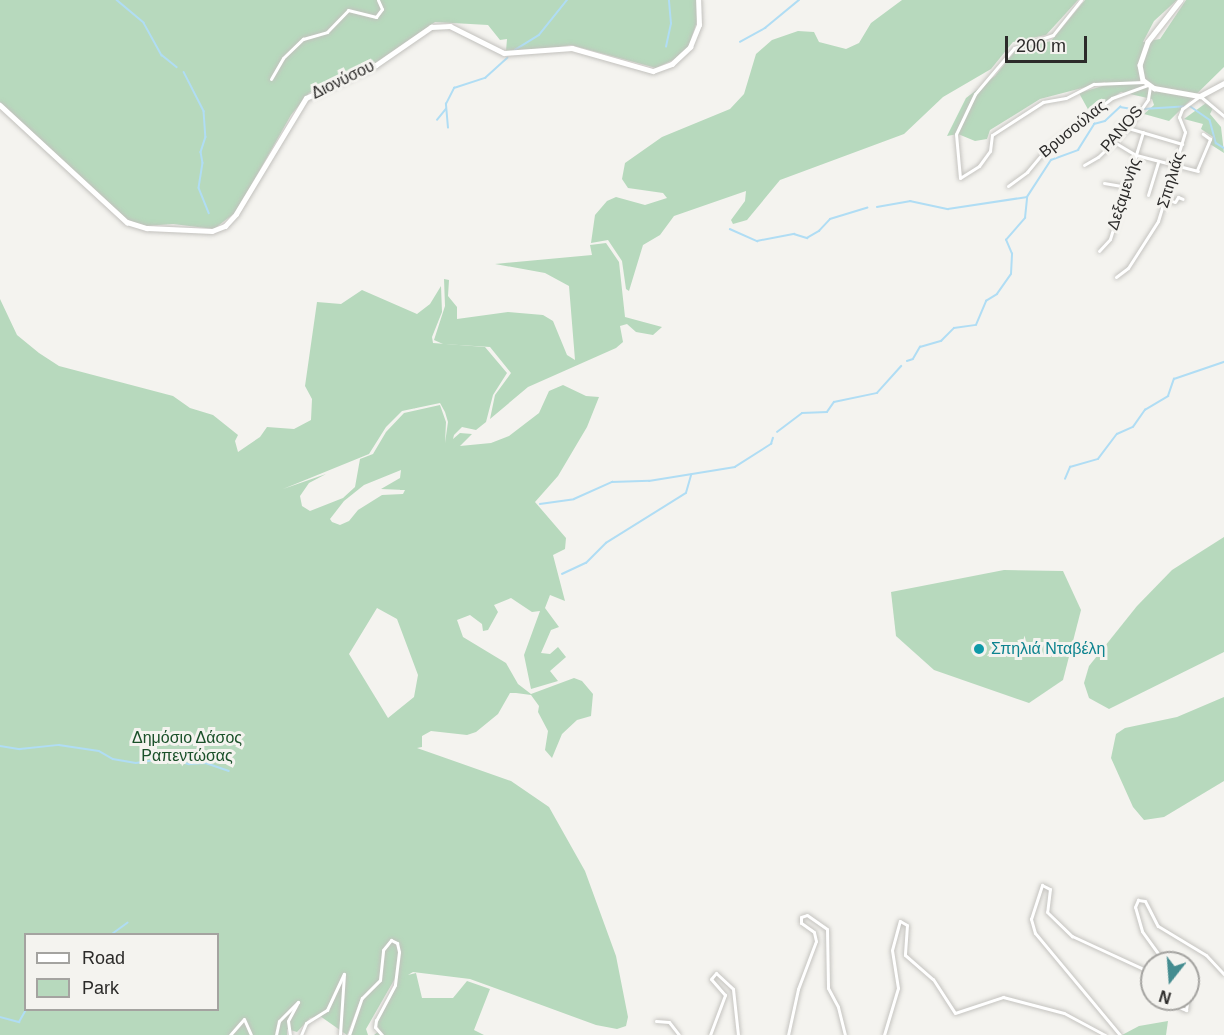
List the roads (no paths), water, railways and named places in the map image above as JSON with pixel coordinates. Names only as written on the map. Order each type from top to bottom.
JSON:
[{"type":"main road","name":"Διονύσου","points":[[0,105],[129,224],[212,231],[225,226],[236,214],[306,98],[376,65],[431,27],[450,26],[504,53],[572,48],[653,71],[672,64],[690,47],[699,25],[698,0]]},
{"type":"main road","points":[[1181,0],[1148,42],[1140,65],[1147,84],[1200,96],[1224,83]]},
{"type":"street","points":[[271,79],[283,58],[303,39],[328,31],[348,10],[376,17],[382,9],[378,0]]},
{"type":"street","points":[[1081,0],[1053,35],[1018,45],[975,94],[956,134],[962,179],[973,172],[988,153],[992,135],[1042,102],[1066,98],[1094,84],[1147,84]]},
{"type":"street","name":"PANOS","points":[[1084,165],[1128,128],[1142,107],[1147,84]]},
{"type":"street","name":"Βρυσούλας","points":[[1008,186],[1027,172],[1047,148],[1112,98],[1147,84]]},
{"type":"street","points":[[1200,96],[1224,116]]},
{"type":"street","name":"Σπηλιάς","points":[[1116,278],[1128,268],[1156,225],[1182,144],[1185,129],[1179,115],[1184,107],[1200,96]]},
{"type":"street","points":[[1118,125],[1182,144]]},
{"type":"street","name":"Δεξαμενής","points":[[1099,251],[1110,239],[1143,132]]},
{"type":"street","points":[[1114,142],[1136,155],[1197,171],[1210,140],[1203,134]]},
{"type":"street","points":[[1148,195],[1158,162]]},
{"type":"street","points":[[1104,183],[1126,187]]},
{"type":"street","points":[[1165,200],[1175,202],[1178,197],[1183,199]]},
{"type":"street","points":[[1120,1035],[1035,933],[1031,919],[1039,906],[1042,885],[1050,889],[1047,912],[1072,936],[1140,967]]},
{"type":"street","points":[[1156,951],[1142,932],[1135,907],[1138,900],[1146,903],[1158,926],[1199,951]]},
{"type":"street","points":[[788,1035],[798,989],[816,940],[813,931],[801,923],[805,915],[821,922],[827,929],[828,988],[839,1009],[845,1035]]},
{"type":"street","points":[[884,1035],[898,988],[892,951],[900,921],[907,925],[905,955],[933,979],[955,1013],[1003,997],[1064,1013],[1105,1035]]},
{"type":"street","points":[[349,1035],[362,998],[380,980],[383,950],[391,940],[397,943],[399,952],[395,985],[376,1020],[375,1027],[382,1035]]},
{"type":"street","points":[[1200,951],[1224,974]]},
{"type":"street","points":[[710,1035],[724,995],[711,979],[716,973],[734,991],[738,1035]]},
{"type":"street","points":[[301,1035],[306,1023],[327,1010],[344,974],[340,1035]]},
{"type":"street","points":[[276,1035],[279,1021],[298,1002],[288,1021],[290,1035]]},
{"type":"street","points":[[230,1035],[244,1019],[251,1035]]},
{"type":"street","points":[[656,1022],[669,1022],[679,1035]]},
{"type":"waterway","points":[[117,0],[144,23],[162,55],[177,67]]},
{"type":"waterway","points":[[515,50],[539,35],[567,0]]},
{"type":"waterway","points":[[666,47],[671,24],[669,0]]},
{"type":"waterway","points":[[740,42],[765,28],[799,0]]},
{"type":"waterway","points":[[448,128],[446,104],[454,88],[485,78],[507,58]]},
{"type":"waterway","points":[[184,72],[204,111],[206,137],[201,152],[203,163],[199,188],[209,213]]},
{"type":"waterway","points":[[1143,109],[1190,106],[1210,120],[1216,143],[1224,148]]},
{"type":"waterway","points":[[877,207],[910,201],[948,209],[1027,197],[1051,160],[1078,150],[1094,124],[1105,121],[1120,107],[1138,110]]},
{"type":"waterway","points":[[437,120],[446,109]]},
{"type":"waterway","points":[[907,361],[913,359],[920,347],[941,341],[954,328],[976,325],[986,301],[997,294],[1011,274],[1012,254],[1006,240],[1025,218],[1027,199]]},
{"type":"waterway","points":[[730,229],[757,241],[794,234],[807,238],[819,231],[830,219],[867,208]]},
{"type":"waterway","points":[[1065,479],[1070,467],[1098,459],[1117,434],[1133,427],[1145,410],[1168,396],[1174,379],[1224,362]]},
{"type":"waterway","points":[[777,432],[802,413],[827,412],[834,402],[877,393],[901,366]]},
{"type":"waterway","points":[[540,504],[574,499],[612,482],[649,481],[735,467],[771,444],[773,438]]},
{"type":"waterway","points":[[562,574],[586,563],[606,543],[686,493],[691,475]]},
{"type":"waterway","points":[[0,746],[20,749],[59,745],[99,751],[113,759],[136,763],[169,758],[189,764],[206,763],[229,771]]},
{"type":"waterway","points":[[113,933],[127,923]]},
{"type":"waterway","points":[[0,1017],[19,1022],[25,1011]]},
{"type":"place","name":"Σπηλιά Νταβέλη","points":[[979,649]]},
{"type":"park label","name":"Δημόσιο Δάσος Ραπεντώσας","points":[[187,747]]}]
